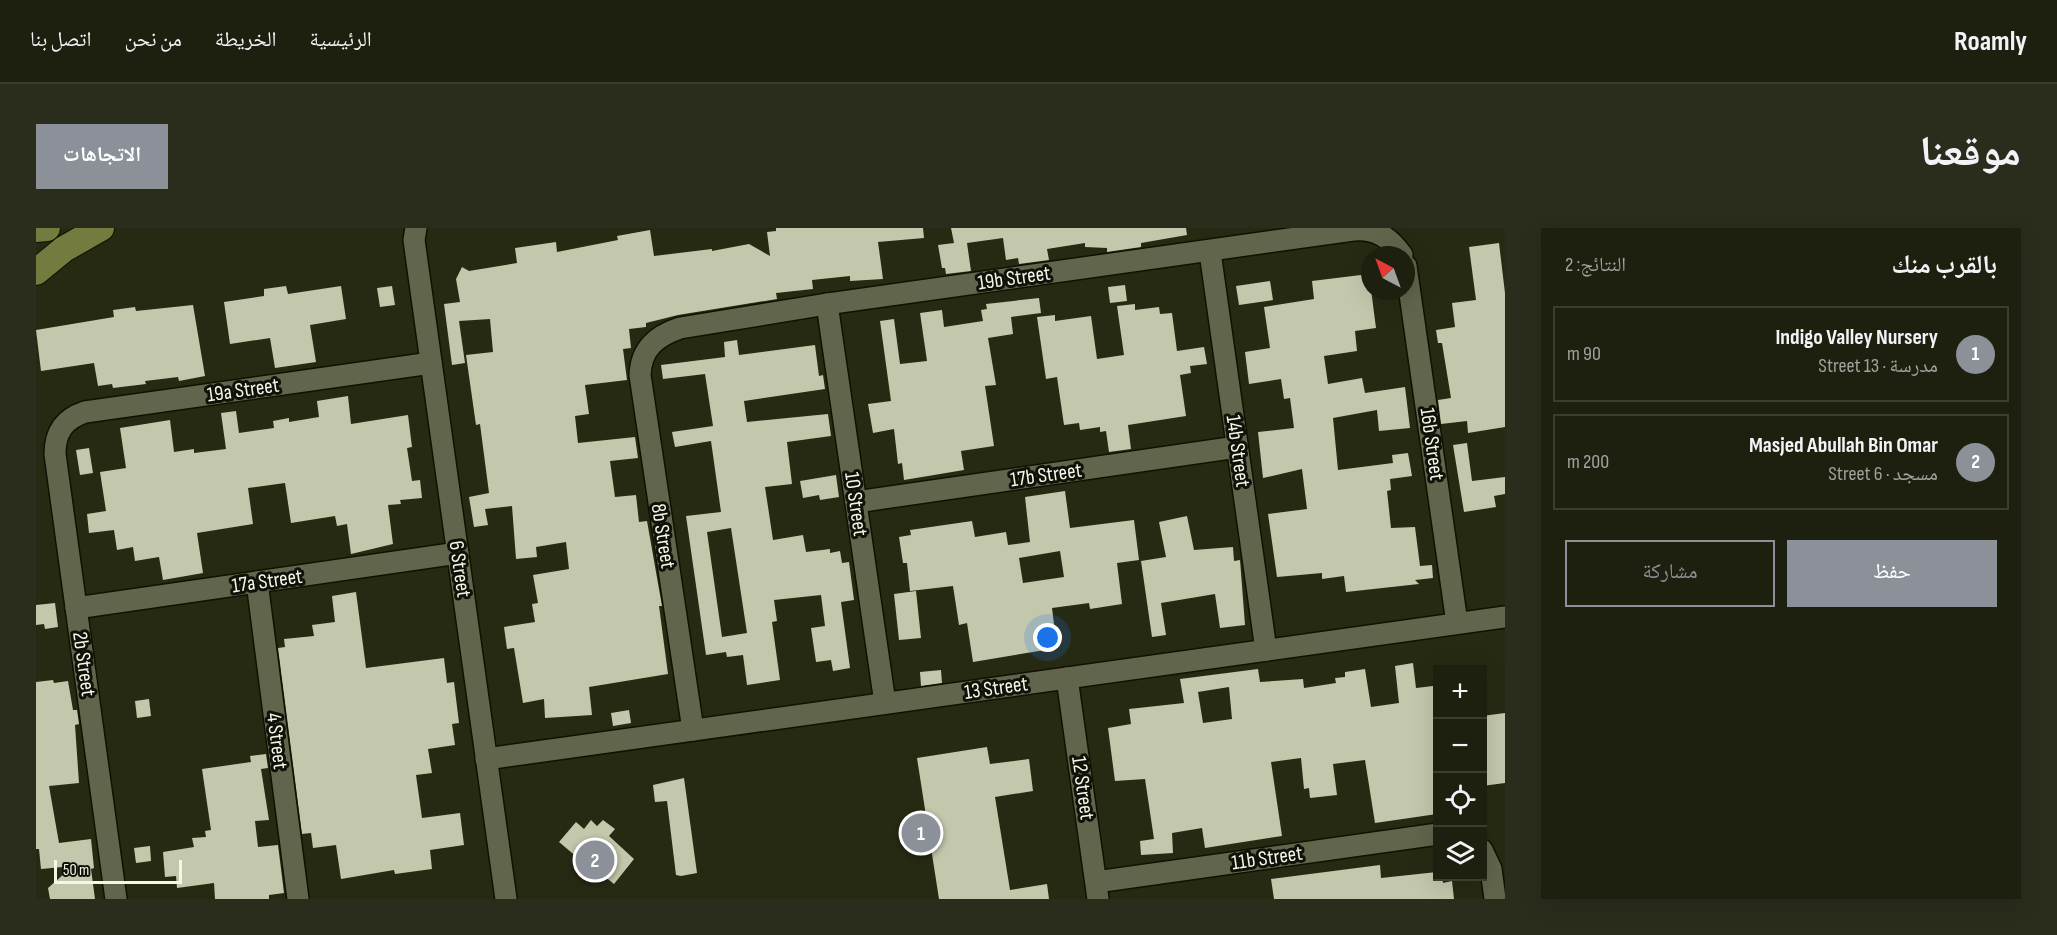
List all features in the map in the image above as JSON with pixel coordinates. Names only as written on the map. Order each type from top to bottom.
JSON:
[{"type":"main road","points":[[36,230],[46,228]]},
{"type":"main road","points":[[36,272],[64,249],[101,228]]},
{"type":"street","name":"19b Street","points":[[651,344],[659,337],[680,328],[827,304],[1210,252],[1353,230],[1382,233],[1394,246]]},
{"type":"street","name":"6 Street","points":[[413,232],[506,899]]},
{"type":"street","name":"14b Street","points":[[1210,252],[1266,650]]},
{"type":"street","name":"16b Street","points":[[1411,300],[1457,623]]},
{"type":"street","name":"10 Street","points":[[827,304],[885,703]]},
{"type":"street","name":"8b Street","points":[[651,344],[641,363],[640,375],[693,730]]},
{"type":"street","name":"19a Street","points":[[60,429],[74,416],[85,412],[431,363]]},
{"type":"street","name":"2b Street","points":[[60,429],[55,454],[116,899]]},
{"type":"street","name":"17b Street","points":[[856,502],[1237,447]]},
{"type":"street","name":"17a Street","points":[[76,608],[458,553]]},
{"type":"street","name":"4 Street","points":[[257,582],[298,899]]},
{"type":"street","name":"13 Street","points":[[486,759],[1505,617]]},
{"type":"street","name":"12 Street","points":[[1067,678],[1097,890]]},
{"type":"street","name":"11b Street","points":[[1097,890],[1433,835]]},
{"type":"street","points":[[1487,861],[1491,869],[1495,899]]},
{"type":"building","points":[[776,228],[923,228],[924,238],[878,242],[883,279],[850,281],[850,276],[812,280],[813,289],[776,293],[777,299],[678,315],[646,323],[646,327],[629,329],[631,348],[623,349],[627,380],[585,385],[589,414],[575,416],[578,443],[635,437],[638,458],[610,461],[615,497],[636,495],[639,522],[647,521],[662,606],[659,606],[668,674],[589,687],[592,715],[545,718],[544,699],[523,703],[514,648],[507,649],[504,627],[535,622],[532,604],[538,603],[533,575],[569,569],[566,542],[536,547],[537,557],[516,559],[512,506],[485,509],[488,525],[474,527],[469,497],[489,493],[480,424],[476,425],[466,355],[493,352],[490,319],[459,321],[465,363],[452,365],[444,304],[460,302],[456,279],[462,267],[469,271],[517,263],[515,248],[556,242],[557,252],[618,240],[617,236],[650,230],[654,256],[712,249],[712,251],[749,244],[770,256],[767,232],[776,231]]},
{"type":"building","points":[[951,228],[1186,228],[1187,235],[1141,243],[1141,247],[1107,252],[1107,248],[1085,247],[1085,243],[1047,249],[1049,260],[1019,264],[1018,258],[1006,260],[1003,238],[967,243],[971,271],[946,274],[945,268],[942,268],[938,245],[954,243]]},
{"type":"building","points":[[1499,243],[1505,293],[1505,427],[1468,433],[1467,421],[1441,424],[1438,400],[1451,398],[1442,343],[1438,343],[1436,330],[1455,327],[1452,303],[1476,300],[1469,247]]},
{"type":"building","points":[[1361,275],[1361,300],[1372,300],[1376,328],[1355,331],[1357,351],[1324,356],[1328,384],[1362,378],[1365,393],[1405,387],[1410,428],[1379,431],[1377,410],[1333,418],[1338,470],[1393,463],[1392,455],[1408,453],[1412,476],[1390,479],[1391,490],[1387,491],[1391,528],[1415,527],[1420,566],[1432,565],[1433,578],[1415,580],[1419,584],[1346,592],[1344,576],[1322,579],[1322,573],[1277,577],[1268,514],[1307,509],[1302,469],[1263,478],[1258,432],[1294,428],[1290,398],[1284,399],[1281,379],[1249,384],[1245,352],[1270,348],[1264,307],[1314,299],[1312,281]]},
{"type":"building","points":[[1270,281],[1273,300],[1239,305],[1236,286]]},
{"type":"building","points":[[1125,285],[1127,301],[1110,303],[1108,287]]},
{"type":"building","points":[[286,286],[288,294],[341,286],[346,319],[310,325],[316,362],[275,368],[270,338],[230,344],[224,302],[264,296],[264,289]]},
{"type":"building","points":[[392,286],[395,305],[380,307],[377,288]]},
{"type":"building","points":[[1039,298],[1041,313],[1011,317],[1013,334],[988,338],[996,385],[985,386],[994,446],[961,451],[964,470],[904,480],[902,463],[898,464],[894,429],[873,433],[868,404],[891,401],[880,321],[894,319],[900,364],[927,361],[920,313],[942,310],[944,327],[983,321],[981,310],[987,309],[986,304]]},
{"type":"building","points":[[1135,304],[1135,310],[1159,307],[1160,314],[1172,313],[1177,351],[1204,347],[1207,364],[1190,366],[1191,373],[1180,375],[1186,416],[1128,425],[1131,449],[1109,452],[1106,431],[1100,432],[1100,427],[1080,430],[1079,423],[1064,425],[1057,377],[1046,379],[1037,317],[1055,315],[1055,321],[1091,316],[1097,359],[1124,355],[1117,306]]},
{"type":"building","points":[[193,305],[205,376],[179,381],[178,377],[145,381],[146,384],[113,388],[112,384],[98,386],[94,363],[41,371],[36,330],[114,317],[113,310],[135,307],[136,311]]},
{"type":"building","points":[[737,340],[739,355],[815,345],[819,376],[823,375],[825,389],[744,401],[747,422],[828,414],[831,436],[787,442],[792,484],[765,487],[773,540],[803,535],[806,552],[830,549],[830,553],[840,551],[842,563],[849,562],[854,600],[841,602],[850,668],[833,671],[831,660],[816,662],[811,628],[825,626],[821,595],[774,600],[777,621],[772,622],[780,680],[747,685],[743,655],[727,657],[726,652],[706,655],[686,516],[721,512],[711,441],[675,447],[672,432],[713,426],[705,374],[663,379],[661,365],[725,357],[724,342]],"holes":[[[731,528],[747,633],[722,637],[707,532]]]},
{"type":"building","points":[[348,396],[351,424],[408,415],[412,447],[407,448],[412,481],[420,480],[422,498],[400,500],[401,504],[388,505],[393,544],[351,554],[347,524],[337,526],[335,516],[291,523],[285,483],[248,488],[253,524],[197,533],[203,573],[163,580],[159,557],[135,561],[133,547],[117,550],[114,530],[89,533],[87,514],[106,511],[100,472],[126,468],[120,428],[170,420],[174,452],[194,449],[194,453],[226,449],[221,413],[236,411],[239,433],[274,428],[273,421],[289,418],[289,422],[319,417],[317,401]]},
{"type":"building","points":[[1467,443],[1472,481],[1505,477],[1505,494],[1494,496],[1496,507],[1464,512],[1453,445]]},
{"type":"building","points":[[89,448],[93,473],[80,475],[76,450]]},
{"type":"building","points":[[836,475],[839,497],[820,500],[819,495],[803,498],[800,481]]},
{"type":"building","points":[[1065,491],[1070,528],[1134,520],[1139,560],[1117,563],[1122,604],[1090,609],[1089,603],[1052,608],[1057,648],[973,662],[967,623],[959,625],[953,586],[910,591],[907,563],[903,563],[899,537],[911,535],[910,530],[972,521],[975,537],[1006,532],[1008,545],[1030,542],[1025,497]],"holes":[[[1060,551],[1064,577],[1023,583],[1019,558]]]},
{"type":"building","points":[[1187,516],[1194,550],[1233,547],[1234,561],[1240,560],[1245,625],[1220,628],[1215,594],[1161,603],[1166,635],[1152,637],[1141,561],[1166,557],[1159,522]]},
{"type":"building","points":[[916,591],[921,638],[899,640],[894,594]]},
{"type":"building","points":[[356,592],[366,668],[444,658],[447,683],[454,682],[459,723],[452,724],[455,745],[428,749],[432,773],[416,775],[422,818],[460,813],[464,845],[430,850],[432,869],[395,874],[394,870],[341,879],[336,845],[313,848],[311,833],[302,834],[278,648],[285,647],[284,639],[314,636],[312,625],[335,622],[332,596]]},
{"type":"building","points":[[55,603],[58,627],[45,629],[44,624],[36,625],[36,605]]},
{"type":"building","points":[[1413,663],[1416,688],[1433,686],[1433,815],[1375,823],[1365,760],[1333,764],[1337,795],[1310,798],[1309,788],[1304,789],[1301,758],[1271,762],[1282,836],[1205,848],[1202,828],[1172,833],[1173,853],[1141,855],[1140,841],[1154,839],[1145,779],[1115,781],[1108,728],[1131,724],[1129,709],[1184,703],[1180,679],[1258,669],[1260,682],[1303,679],[1304,688],[1336,683],[1335,678],[1345,677],[1345,672],[1365,669],[1371,707],[1399,703],[1395,666]],"holes":[[[1229,687],[1232,719],[1203,723],[1198,692]]]},
{"type":"building","points":[[941,670],[942,683],[921,686],[920,672]]},
{"type":"building","points":[[53,680],[54,683],[68,681],[73,710],[77,710],[79,724],[75,725],[79,783],[49,786],[59,843],[91,839],[94,868],[91,869],[95,899],[50,899],[48,888],[73,866],[41,869],[39,849],[36,849],[36,682]]},
{"type":"building","points":[[149,699],[151,716],[137,718],[135,701]]},
{"type":"building","points":[[629,710],[631,723],[613,726],[611,713]]},
{"type":"building","points":[[1505,713],[1505,783],[1487,785],[1487,715]]},
{"type":"building","points":[[987,747],[990,764],[1029,759],[1033,791],[995,797],[1010,890],[1047,884],[1049,899],[939,899],[917,758]]},
{"type":"building","points":[[266,754],[268,768],[261,769],[269,820],[255,821],[258,847],[278,845],[284,893],[269,895],[269,899],[215,899],[214,883],[177,888],[176,876],[165,877],[163,852],[194,847],[192,838],[206,837],[205,831],[211,830],[202,769],[251,762],[250,756]]},
{"type":"building","points":[[684,778],[697,873],[681,876],[676,875],[667,801],[655,802],[653,785]]},
{"type":"building","points":[[591,820],[597,826],[603,820],[615,829],[609,836],[634,859],[614,884],[599,872],[597,874],[559,842],[576,822],[584,829]]},
{"type":"building","points":[[150,846],[151,861],[136,863],[134,848]]},
{"type":"building","points":[[1380,865],[1381,878],[1433,872],[1433,881],[1443,881],[1443,883],[1452,881],[1454,899],[1274,899],[1271,879]]},
{"type":"place","name":"Indigo Valley Nursery","points":[[921,833]]},
{"type":"place","name":"Masjed Abullah Bin Omar","points":[[595,860]]}]
